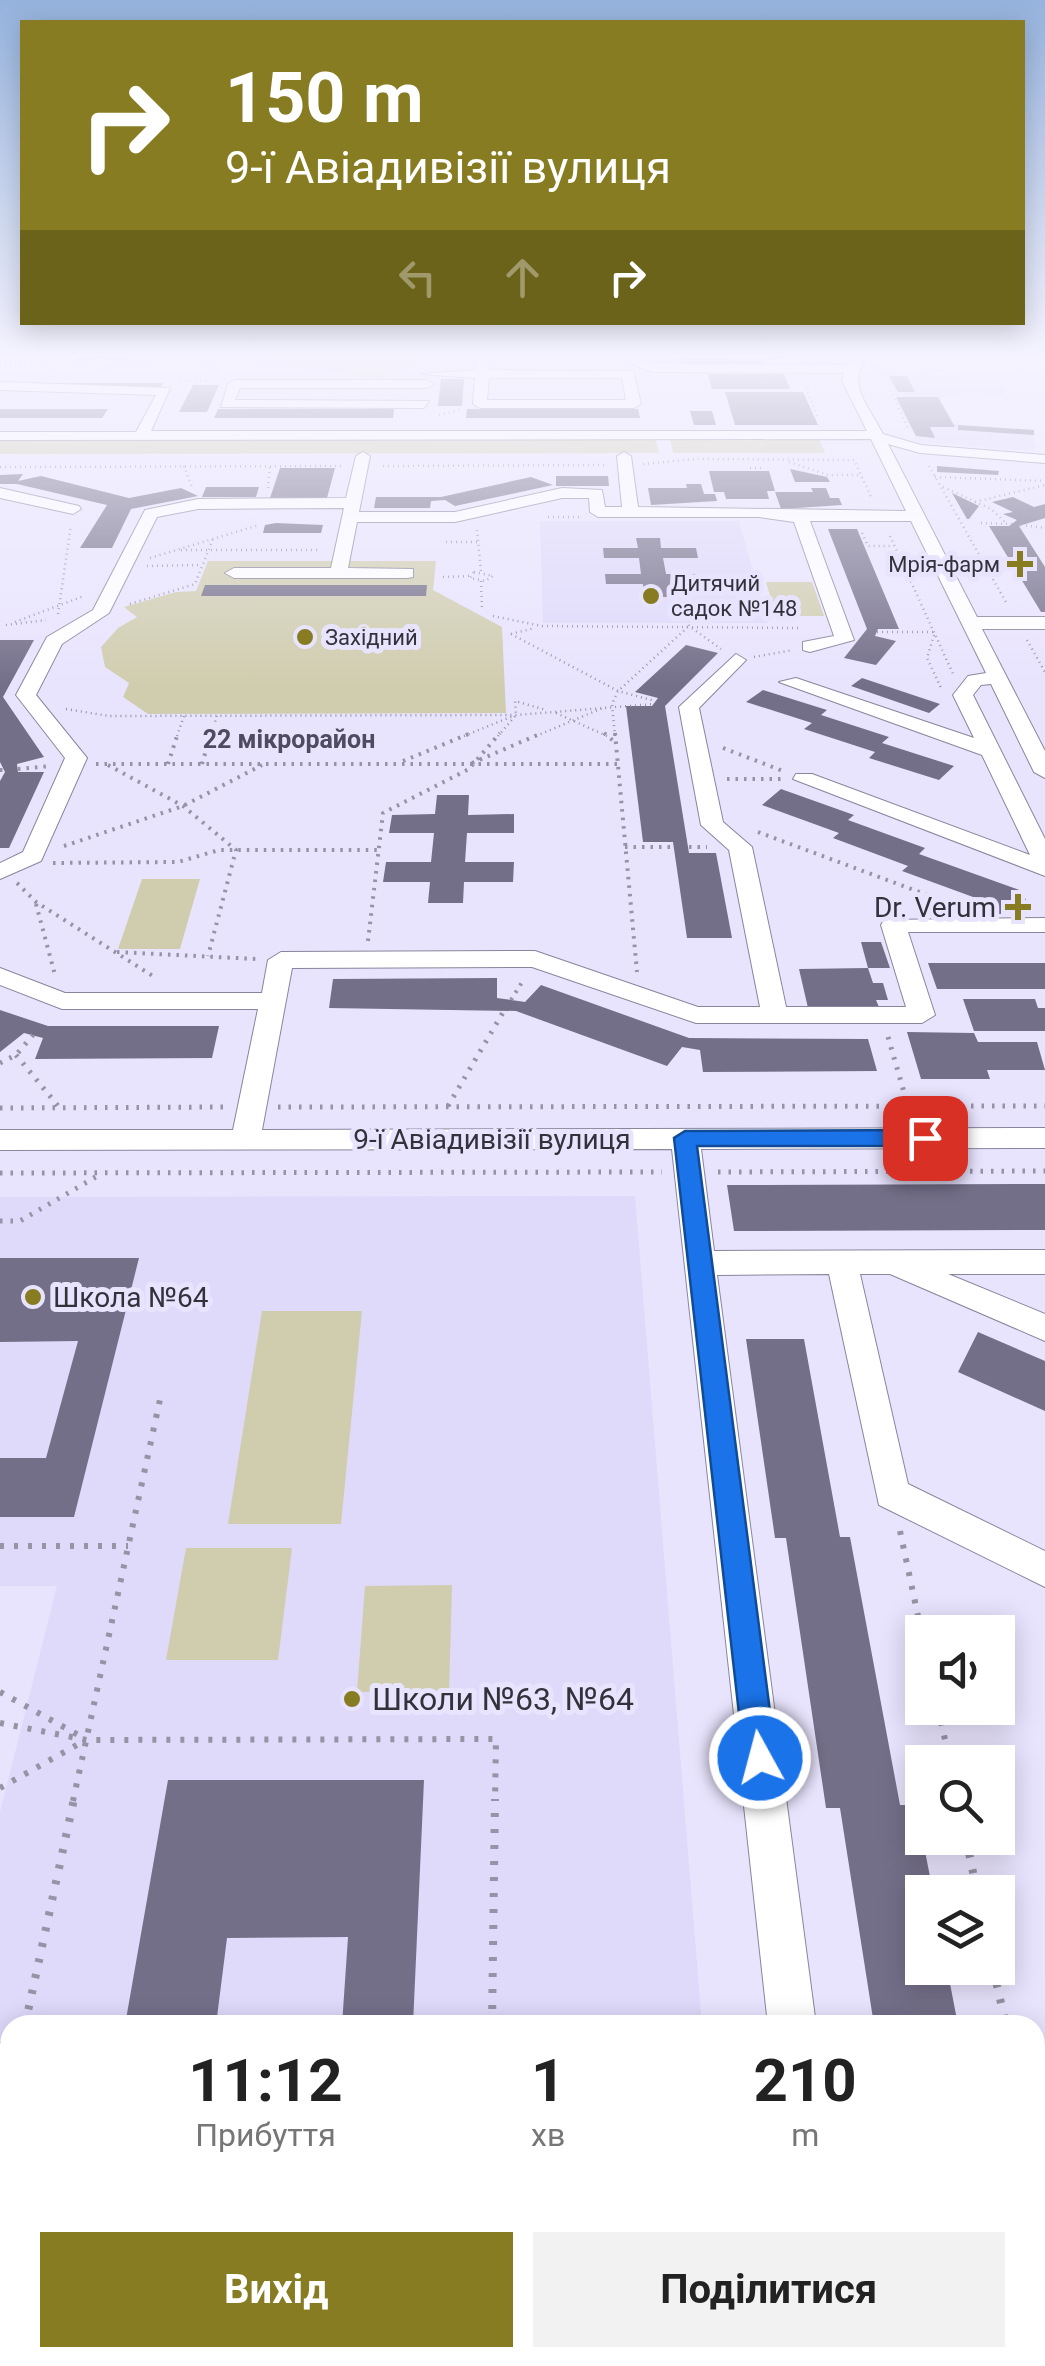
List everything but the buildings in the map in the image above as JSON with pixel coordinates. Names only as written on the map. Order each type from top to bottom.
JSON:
[{"type":"street","points":[[338,573],[360,463]]},
{"type":"street","points":[[629,463],[631,512]]},
{"type":"street","points":[[880,463],[914,516],[1045,772]]},
{"type":"street","points":[[0,493],[73,508]]},
{"type":"street","points":[[11,866],[76,758],[26,696],[54,641],[100,613],[151,513],[198,504],[455,517],[562,493],[596,493],[598,512],[759,512],[801,518],[914,516]]},
{"type":"street","points":[[801,518],[845,640],[810,646]]},
{"type":"street","points":[[234,573],[408,573]]},
{"type":"street","points":[[968,622],[1045,622]]},
{"type":"street","points":[[736,660],[689,706],[712,825],[740,847],[775,1015]]},
{"type":"street","points":[[997,678],[975,680],[963,694],[1045,866]]},
{"type":"street","points":[[790,682],[991,752]]},
{"type":"street","points":[[804,779],[1045,866]]},
{"type":"street","points":[[246,1139],[281,960],[535,959],[696,1015],[922,1015],[893,925],[1045,925]]},
{"type":"street","points":[[0,976],[62,1001],[273,1000]]},
{"type":"street","name":"9-ї Авіадивізії вулиця","points":[[0,1140],[246,1139],[687,1155],[1045,1138]]},
{"type":"street","points":[[687,1155],[791,2015]]},
{"type":"street","points":[[700,1263],[1045,1262]]},
{"type":"street","points":[[842,1263],[892,1494],[1045,1570]]},
{"type":"street","points":[[890,1263],[1045,1328]]},
{"type":"path","points":[[0,467],[241,463]]},
{"type":"path","points":[[750,468],[763,470],[760,463]]},
{"type":"path","points":[[792,463],[828,475],[861,475]]},
{"type":"path","points":[[856,463],[963,694]]},
{"type":"path","points":[[928,465],[1045,672]]},
{"type":"path","points":[[30,474],[38,466]]},
{"type":"path","points":[[184,466],[195,494]]},
{"type":"path","points":[[935,477],[1045,483]]},
{"type":"path","points":[[974,502],[1045,483]]},
{"type":"path","points":[[940,485],[1004,522]]},
{"type":"path","points":[[54,641],[73,508]]},
{"type":"path","points":[[124,566],[272,521]]},
{"type":"path","points":[[982,522],[1012,524]]},
{"type":"path","points":[[1021,525],[1045,528]]},
{"type":"path","points":[[479,532],[480,571]]},
{"type":"path","points":[[100,613],[195,584],[212,539]]},
{"type":"path","points":[[446,542],[480,542]]},
{"type":"path","points":[[868,546],[894,546]]},
{"type":"path","points":[[174,550],[343,550]]},
{"type":"path","points":[[124,566],[203,566]]},
{"type":"path","points":[[443,577],[470,576],[480,571],[493,576],[481,581],[470,576]]},
{"type":"path","points":[[481,581],[482,610]]},
{"type":"path","points":[[0,627],[115,584]]},
{"type":"path","points":[[686,610],[689,626],[736,660],[810,646]]},
{"type":"path","points":[[493,616],[542,626],[774,626]]},
{"type":"path","points":[[33,704],[109,716],[217,716],[516,715],[655,702],[618,691],[511,634],[542,626]]},
{"type":"path","points":[[639,995],[612,704],[618,691],[689,626]]},
{"type":"path","points":[[877,632],[934,632]]},
{"type":"path","points":[[927,658],[934,632]]},
{"type":"path","points":[[370,925],[383,813],[469,768],[516,715],[515,701],[576,719],[616,742]]},
{"type":"path","points":[[470,764],[612,704]]},
{"type":"path","points":[[398,764],[516,715]]},
{"type":"path","points":[[168,764],[184,716]]},
{"type":"path","points":[[202,764],[217,716]]},
{"type":"path","points":[[695,738],[804,779]]},
{"type":"path","points":[[762,763],[766,779]]},
{"type":"path","points":[[73,764],[618,764]]},
{"type":"path","points":[[104,764],[182,806],[236,850]]},
{"type":"path","points":[[11,866],[182,806],[265,764]]},
{"type":"path","points":[[703,780],[804,779]]},
{"type":"path","points":[[710,814],[952,904]]},
{"type":"path","points":[[625,848],[674,847]]},
{"type":"path","points":[[11,866],[178,862],[236,850],[379,850]]},
{"type":"path","points":[[208,956],[236,850]]},
{"type":"path","points":[[11,866],[36,902],[62,1001]]},
{"type":"path","points":[[36,902],[193,1001]]},
{"type":"path","points":[[114,951],[281,960]]},
{"type":"path","points":[[448,1107],[506,1009]]},
{"type":"path","points":[[882,1015],[908,1106]]},
{"type":"path","points":[[0,1063],[16,1055],[33,1035]]},
{"type":"path","points":[[16,1055],[59,1108]]},
{"type":"path","points":[[0,1108],[1045,1106]]},
{"type":"path","points":[[0,1174],[687,1155],[1045,1172]]},
{"type":"path","points":[[0,1221],[20,1221],[101,1173]]},
{"type":"path","points":[[27,2015],[161,1394]]},
{"type":"path","points":[[892,1494],[918,1615]]},
{"type":"path","points":[[0,1546],[128,1546]]},
{"type":"path","points":[[0,1692],[86,1740]]},
{"type":"path","points":[[0,1723],[86,1740],[496,1739],[492,2015]]},
{"type":"path","points":[[0,1788],[86,1740]]},
{"type":"path","points":[[998,1985],[1004,2015]]},
{"type":"shaded area","name":"Дитячий садок №148","points":[[540,521],[739,521],[768,623],[543,623]]},
{"type":"shaded area","name":"Західний","points":[[208,561],[436,561],[433,590],[502,627],[506,713],[148,714],[123,697],[129,683],[105,667],[101,647],[118,628],[137,617],[124,607],[176,592],[196,591]]},
{"type":"shaded area","points":[[766,582],[812,582],[824,616],[776,616]]},
{"type":"shaded area","points":[[142,879],[200,879],[180,949],[118,949]]},
{"type":"shaded area","name":"Школи №63, №64","points":[[635,1196],[701,2015],[0,2015],[0,1812],[57,1586],[0,1586],[0,1197]]},
{"type":"shaded area","points":[[262,1311],[362,1311],[341,1524],[228,1524]]},
{"type":"shaded area","points":[[186,1548],[292,1548],[278,1660],[166,1660]]},
{"type":"shaded area","points":[[452,1585],[449,1692],[357,1692],[365,1586]]},
{"type":"place","name":"Мрія-фарм","points":[[1020,564]]},
{"type":"place","name":"Дитячий садок №148","points":[[651,596]]},
{"type":"place","name":"Західний","points":[[305,637]]},
{"type":"place","name":"Dr. Verum","points":[[1018,907]]},
{"type":"place","name":"Школа №64","points":[[33,1297]]},
{"type":"place","name":"Школи №63, №64","points":[[352,1699]]},
{"type":"district","name":"22 мікрорайон","points":[[289,739]]},
{"type":"route","points":[[760,1758],[685,1138],[925,1138]]}]
